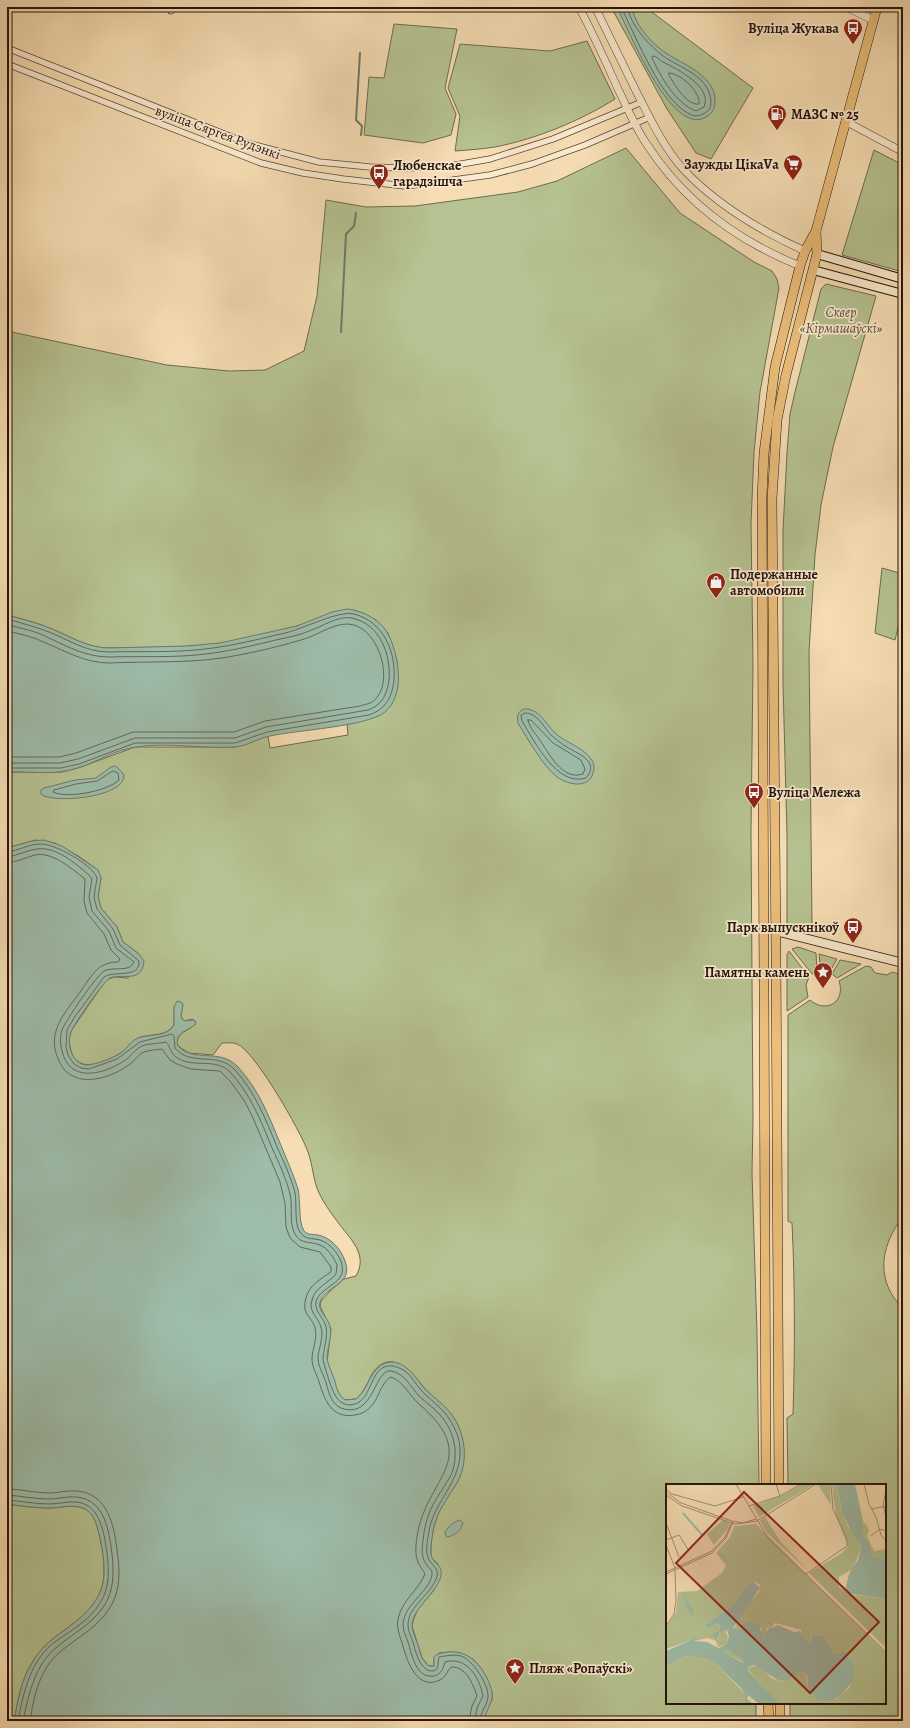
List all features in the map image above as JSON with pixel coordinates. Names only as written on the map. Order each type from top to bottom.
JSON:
[{"type":"main road","points":[[766,1484],[763,1178],[764,929],[762,506],[764,453],[775,367],[800,266],[805,251],[816,231],[877,7]]},
{"type":"main road","points":[[779,1484],[772,500],[774,454],[778,420],[786,375],[817,254],[816,231]]},
{"type":"main road","points":[[805,251],[903,279]]},
{"type":"main road","points":[[800,266],[903,294]]},
{"type":"main road","points":[[764,929],[903,963]]},
{"type":"main road","points":[[766,1404],[778,1404]]},
{"type":"main road","points":[[768,1704],[768,1721]]},
{"type":"main road","points":[[780,1704],[780,1721]]},
{"type":"street","points":[[579,7],[646,143],[678,186],[706,212],[742,237],[765,250],[800,266]]},
{"type":"street","points":[[594,7],[650,117],[666,145],[683,169],[723,204],[745,219],[805,251]]},
{"type":"street","points":[[846,7],[873,20]]},
{"type":"street","name":"вуліца Сяргея Рудэнкі","points":[[7,48],[247,143],[319,162],[370,167],[406,168],[450,166],[490,159],[553,139],[642,102]]},
{"type":"street","name":"вуліца Сяргея Рудэнкі","points":[[7,64],[261,163],[303,173],[405,186],[490,175],[532,164],[585,145],[635,122],[650,117]]},
{"type":"street","points":[[845,121],[903,152]]},
{"type":"green space","points":[[611,7],[645,7],[753,88],[711,159],[696,153],[667,109]]},
{"type":"green space","points":[[394,24],[457,29],[445,88],[456,114],[451,135],[423,143],[364,135],[369,77],[384,78]]},
{"type":"green space","points":[[587,41],[615,99],[587,115],[542,134],[495,147],[455,151],[460,116],[448,88],[460,44],[550,51]]},
{"type":"green space","points":[[626,148],[680,213],[754,262],[772,271],[777,279],[779,288],[760,392],[754,452],[751,524],[753,665],[751,833],[752,1173],[757,1334],[759,1484],[666,1484],[666,1704],[756,1704],[756,1721],[484,1721],[486,1711],[492,1700],[492,1692],[484,1674],[476,1662],[473,1659],[450,1652],[439,1653],[434,1659],[434,1666],[429,1666],[422,1658],[412,1626],[418,1609],[434,1590],[438,1564],[431,1555],[432,1535],[441,1508],[460,1476],[463,1462],[464,1454],[462,1439],[454,1418],[411,1373],[405,1368],[392,1362],[385,1362],[378,1366],[363,1391],[356,1399],[345,1400],[336,1388],[327,1362],[331,1329],[320,1306],[321,1301],[329,1292],[344,1279],[356,1276],[360,1261],[359,1253],[352,1240],[330,1211],[319,1193],[304,1142],[277,1093],[255,1061],[245,1050],[237,1044],[222,1043],[213,1055],[189,1053],[178,1046],[178,1037],[191,1028],[196,1022],[192,1019],[185,1021],[182,1019],[181,1015],[183,1005],[180,1001],[174,1007],[174,1025],[168,1031],[138,1038],[119,1054],[97,1064],[89,1065],[77,1061],[69,1044],[73,1028],[106,980],[115,977],[128,978],[139,954],[123,942],[117,927],[101,908],[98,897],[101,878],[95,868],[80,857],[55,843],[36,840],[7,848],[7,772],[62,772],[81,767],[135,747],[235,747],[268,736],[270,748],[348,735],[347,724],[378,716],[394,699],[398,681],[397,661],[388,633],[376,620],[354,610],[270,633],[218,644],[177,647],[109,648],[101,648],[80,642],[47,627],[7,615],[7,331],[167,365],[229,371],[265,370],[304,351],[317,296],[326,200],[366,207],[415,206],[518,192],[557,181]]},
{"type":"green space","points":[[874,150],[903,165],[903,272],[842,255]]},
{"type":"green space","name":"Сквер «Кірмашаўскі»","points":[[826,284],[876,296],[833,447],[821,505],[815,555],[809,651],[812,923],[808,929],[804,930],[787,924],[787,835],[783,683],[783,531],[790,414],[821,289]]},
{"type":"green space","points":[[882,568],[903,574],[903,608],[895,640],[875,633]]},
{"type":"green space","points":[[798,947],[816,953],[817,972],[812,974],[792,949]]},
{"type":"green space","points":[[789,951],[809,977],[806,985],[808,997],[787,1011],[787,955]]},
{"type":"green space","points":[[819,954],[837,959],[829,973],[821,972]]},
{"type":"green space","points":[[840,960],[861,964],[837,978],[832,974]]},
{"type":"green space","points":[[866,966],[871,967],[875,973],[887,975],[892,972],[903,975],[903,1217],[888,1243],[885,1252],[884,1272],[891,1294],[902,1310],[904,1317],[901,1340],[903,1349],[903,1721],[790,1721],[790,1704],[886,1704],[886,1484],[788,1484],[787,1418],[793,1414],[794,1366],[794,1270],[792,1223],[788,1221],[788,1015],[810,1000],[822,1006],[833,1004],[840,995],[839,981]]},
{"type":"green space","points":[[7,1504],[44,1508],[75,1506],[87,1510],[93,1517],[100,1538],[104,1568],[101,1591],[96,1600],[78,1619],[47,1644],[32,1663],[23,1684],[14,1721],[7,1721]]},
{"type":"water","points":[[617,7],[632,7],[633,13],[640,27],[655,44],[666,53],[696,71],[709,83],[715,99],[711,114],[706,117],[693,119],[679,112],[666,97],[653,78],[641,57]]},
{"type":"water","points":[[347,609],[360,612],[378,622],[387,632],[396,656],[398,666],[398,687],[391,705],[385,712],[376,717],[347,725],[270,736],[261,738],[249,744],[235,747],[160,745],[136,747],[119,751],[87,765],[70,770],[46,773],[7,772],[7,615],[47,627],[80,642],[101,648],[109,648],[187,646],[220,643],[297,626],[332,612]]},
{"type":"water","points":[[524,709],[529,709],[538,713],[558,736],[587,755],[592,761],[594,771],[591,778],[587,782],[578,784],[567,782],[551,772],[536,752],[518,723],[518,714]]},
{"type":"water","points":[[115,766],[124,775],[121,783],[113,789],[101,794],[87,797],[58,798],[47,797],[41,794],[41,790],[44,788],[75,780],[96,778],[111,767]]},
{"type":"water","points":[[44,840],[62,846],[98,870],[101,878],[98,897],[101,908],[117,927],[123,942],[139,954],[144,961],[140,973],[136,975],[110,978],[89,1004],[77,1021],[70,1035],[70,1047],[74,1058],[85,1065],[99,1063],[119,1054],[138,1038],[168,1032],[174,1025],[174,1007],[177,1001],[181,1002],[183,1005],[181,1015],[182,1019],[185,1021],[194,1020],[196,1024],[182,1032],[177,1041],[178,1046],[191,1054],[215,1056],[230,1061],[237,1066],[251,1084],[267,1113],[294,1177],[299,1194],[300,1217],[304,1231],[309,1234],[327,1238],[338,1248],[345,1261],[347,1269],[346,1275],[343,1280],[323,1296],[319,1305],[330,1326],[331,1334],[327,1359],[340,1395],[345,1400],[356,1399],[363,1392],[375,1371],[385,1364],[396,1362],[407,1368],[425,1389],[448,1410],[458,1426],[464,1445],[461,1474],[442,1506],[434,1524],[431,1543],[432,1558],[441,1571],[440,1579],[433,1591],[419,1608],[413,1619],[412,1628],[422,1657],[429,1666],[434,1666],[434,1657],[440,1653],[456,1652],[471,1658],[482,1669],[490,1684],[492,1692],[491,1703],[484,1721],[14,1721],[23,1684],[32,1663],[47,1644],[78,1619],[96,1600],[101,1591],[104,1568],[100,1538],[93,1517],[87,1510],[75,1506],[44,1508],[7,1504],[7,848],[32,841]]},
{"type":"water","points":[[460,1520],[463,1523],[460,1530],[456,1534],[448,1537],[446,1536],[445,1532],[448,1528],[453,1523]]},
{"type":"waterway","points":[[360,53],[356,120],[362,126],[361,135]]},
{"type":"waterway","points":[[341,332],[346,234],[354,226],[356,213]]},
{"type":"place","name":"Вуліца Жукава","points":[[853,45]]},
{"type":"place","name":"МАЗС № 25","points":[[777,131]]},
{"type":"place","name":"Заужды ЦікаVа","points":[[793,181]]},
{"type":"place","name":"Любенскае гарадзішча","points":[[379,190]]},
{"type":"place","name":"Подержанные автомобили","points":[[716,599]]},
{"type":"place","name":"Вуліца Мележа","points":[[754,809]]},
{"type":"place","name":"Парк выпускнікоў","points":[[853,944]]},
{"type":"place","name":"Памятны камень","points":[[823,989]]},
{"type":"place","name":"Пляж «Ропаўскі»","points":[[515,1685]]}]
